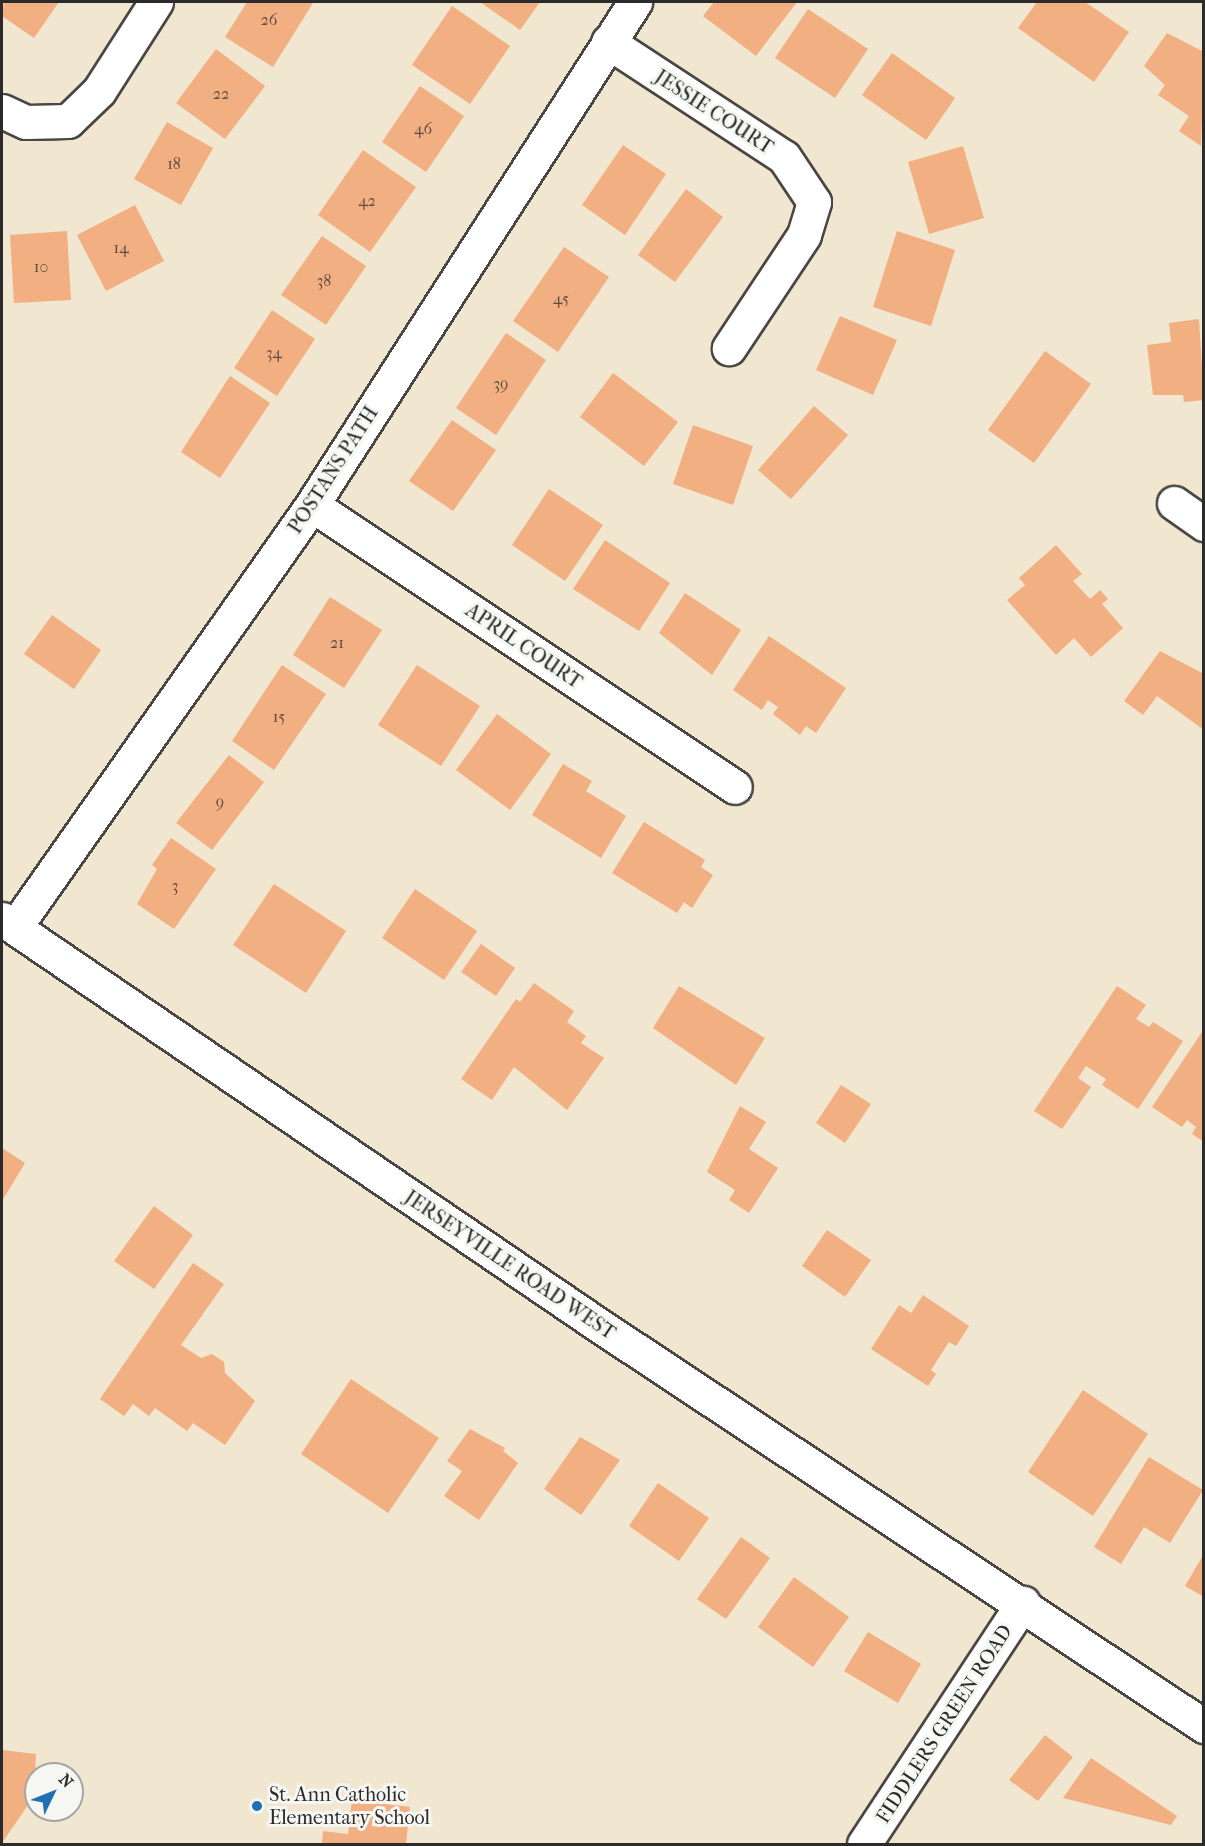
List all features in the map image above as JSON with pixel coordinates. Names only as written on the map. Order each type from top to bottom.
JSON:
[{"type":"street","points":[[2,111],[26,122],[68,121],[99,91],[156,2]]},
{"type":"street","name":"POSTANS PATH","points":[[8,923],[312,505],[635,2]]},
{"type":"street","name":"JESSIE COURT","points":[[608,42],[783,157],[814,202],[804,234],[729,348]]},
{"type":"street","points":[[1174,504],[1203,524]]},
{"type":"street","name":"APRIL COURT","points":[[312,505],[735,787]]},
{"type":"street","name":"JERSEYVILLE ROAD WEST","points":[[8,923],[594,1322],[1023,1603],[1203,1726]]},
{"type":"street","name":"FIDDLERS GREEN ROAD","points":[[864,1845],[1023,1603]]},
{"type":"building","points":[[4,2],[59,2],[34,38],[2,16]]},
{"type":"building","points":[[247,2],[313,3],[273,67],[225,37]]},
{"type":"building","points":[[480,2],[540,2],[520,30]]},
{"type":"building","points":[[714,2],[797,2],[756,56],[703,16]]},
{"type":"building","points":[[1037,2],[1085,2],[1129,32],[1094,82],[1018,28]]},
{"type":"building","points":[[452,6],[510,46],[470,104],[412,65]]},
{"type":"building","points":[[808,9],[868,49],[835,98],[775,58]]},
{"type":"building","points":[[1167,33],[1204,52],[1201,146],[1179,131],[1189,116],[1158,95],[1165,85],[1144,66]]},
{"type":"building","points":[[216,49],[265,86],[225,139],[176,103]]},
{"type":"building","points":[[892,53],[955,98],[926,140],[862,95]]},
{"type":"building","points":[[420,86],[464,116],[426,172],[382,142]]},
{"type":"building","points":[[167,122],[213,148],[181,205],[134,179]]},
{"type":"building","points":[[623,145],[666,174],[625,235],[582,205]]},
{"type":"building","points":[[963,146],[984,218],[929,234],[908,162]]},
{"type":"building","points":[[363,150],[416,187],[370,252],[318,215]]},
{"type":"building","points":[[686,189],[723,217],[675,282],[638,255]]},
{"type":"building","points":[[135,205],[164,261],[106,291],[77,235]]},
{"type":"building","points":[[67,231],[71,300],[14,303],[10,235]]},
{"type":"building","points":[[897,231],[955,250],[931,326],[873,307]]},
{"type":"building","points":[[322,236],[366,266],[326,325],[281,295]]},
{"type":"building","points":[[564,247],[609,277],[558,352],[513,321]]},
{"type":"building","points":[[272,310],[315,339],[277,396],[234,368]]},
{"type":"building","points":[[840,316],[897,340],[873,395],[816,370]]},
{"type":"building","points":[[1199,319],[1204,400],[1184,402],[1183,395],[1153,395],[1147,345],[1171,342],[1169,323]]},
{"type":"building","points":[[506,333],[546,360],[496,435],[456,408]]},
{"type":"building","points":[[1045,351],[1091,384],[1034,463],[988,430]]},
{"type":"building","points":[[613,373],[678,422],[644,466],[580,417]]},
{"type":"building","points":[[230,376],[270,403],[220,478],[181,452]]},
{"type":"building","points":[[814,406],[848,435],[791,499],[758,470]]},
{"type":"building","points":[[452,420],[496,450],[453,511],[409,481]]},
{"type":"building","points":[[693,425],[753,446],[733,505],[673,484]]},
{"type":"building","points":[[549,489],[603,525],[565,581],[512,545]]},
{"type":"building","points":[[605,540],[670,583],[639,631],[573,589]]},
{"type":"building","points":[[1056,545],[1082,574],[1073,581],[1090,599],[1100,590],[1108,599],[1102,604],[1123,628],[1091,657],[1074,638],[1056,655],[1007,600],[1025,585],[1019,578]]},
{"type":"building","points":[[685,593],[741,630],[712,675],[659,633]]},
{"type":"building","points":[[330,597],[382,630],[344,688],[293,655]]},
{"type":"building","points":[[52,615],[101,650],[74,689],[24,654]]},
{"type":"building","points":[[769,636],[846,688],[816,733],[806,726],[800,735],[773,714],[778,707],[768,700],[762,710],[733,690]]},
{"type":"building","points":[[1160,651],[1204,674],[1204,730],[1157,696],[1143,715],[1124,701]]},
{"type":"building","points":[[282,665],[326,694],[274,770],[232,741]]},
{"type":"building","points":[[417,665],[480,706],[441,766],[378,725]]},
{"type":"building","points":[[497,714],[551,754],[510,810],[456,770]]},
{"type":"building","points":[[229,755],[264,782],[212,850],[176,823]]},
{"type":"building","points":[[563,764],[592,781],[586,791],[626,816],[601,858],[532,815]]},
{"type":"building","points":[[644,822],[705,860],[701,867],[713,875],[692,908],[684,902],[677,913],[612,873]]},
{"type":"building","points":[[171,838],[216,869],[174,929],[137,904],[157,869],[152,865]]},
{"type":"building","points":[[274,884],[346,931],[306,993],[233,945]]},
{"type":"building","points":[[415,889],[477,931],[444,980],[382,938]]},
{"type":"building","points":[[481,944],[515,968],[496,996],[461,972]]},
{"type":"building","points":[[534,983],[574,1011],[567,1022],[586,1036],[581,1043],[604,1058],[567,1110],[514,1067],[492,1100],[461,1079],[516,999],[520,1002]]},
{"type":"building","points":[[679,986],[765,1038],[736,1085],[653,1028]]},
{"type":"building","points":[[1117,986],[1146,1005],[1136,1019],[1149,1027],[1153,1022],[1183,1041],[1138,1109],[1102,1085],[1106,1079],[1086,1066],[1078,1078],[1091,1087],[1062,1129],[1034,1111]]},
{"type":"building","points":[[1204,1029],[1204,1142],[1192,1134],[1196,1127],[1187,1120],[1182,1127],[1152,1107]]},
{"type":"building","points":[[841,1085],[871,1104],[845,1143],[816,1123]]},
{"type":"building","points":[[740,1106],[766,1122],[749,1149],[778,1168],[749,1213],[729,1200],[735,1190],[707,1172]]},
{"type":"building","points":[[2,1148],[25,1163],[2,1201]]},
{"type":"building","points":[[154,1206],[193,1235],[154,1289],[114,1261]]},
{"type":"building","points":[[827,1230],[871,1260],[845,1297],[802,1266]]},
{"type":"building","points":[[193,1263],[224,1284],[181,1345],[201,1358],[212,1354],[224,1362],[225,1373],[255,1401],[225,1445],[193,1423],[187,1431],[155,1408],[149,1416],[133,1404],[124,1416],[100,1399]]},
{"type":"building","points":[[923,1295],[969,1326],[956,1346],[949,1342],[931,1370],[936,1374],[928,1386],[871,1349],[899,1305],[911,1313]]},
{"type":"building","points":[[351,1379],[439,1438],[388,1513],[301,1454]]},
{"type":"building","points":[[1083,1390],[1148,1434],[1093,1516],[1028,1472]]},
{"type":"building","points":[[470,1429],[505,1448],[503,1451],[518,1463],[479,1520],[444,1496],[462,1471],[447,1461]]},
{"type":"building","points":[[580,1437],[620,1460],[581,1515],[544,1489]]},
{"type":"building","points":[[1149,1457],[1203,1490],[1170,1543],[1144,1527],[1121,1564],[1094,1547]]},
{"type":"building","points":[[658,1483],[709,1518],[679,1561],[629,1526]]},
{"type":"building","points":[[741,1537],[770,1558],[726,1619],[697,1599]]},
{"type":"building","points":[[1204,1557],[1204,1597],[1185,1586]]},
{"type":"building","points":[[794,1577],[849,1617],[813,1667],[758,1627]]},
{"type":"building","points":[[868,1632],[921,1664],[898,1703],[844,1671]]},
{"type":"building","points":[[1045,1735],[1073,1757],[1038,1801],[1009,1780]]},
{"type":"building","points":[[2,1750],[36,1754],[36,1762],[24,1762],[24,1811],[2,1843]]},
{"type":"building","points":[[1091,1758],[1177,1816],[1171,1825],[1063,1798]]},
{"type":"building","points":[[352,1800],[410,1807],[406,1844],[322,1844],[323,1831],[348,1834]]},
{"type":"place","name":"St. Ann Catholic Elementary School","points":[[257,1806]]}]
